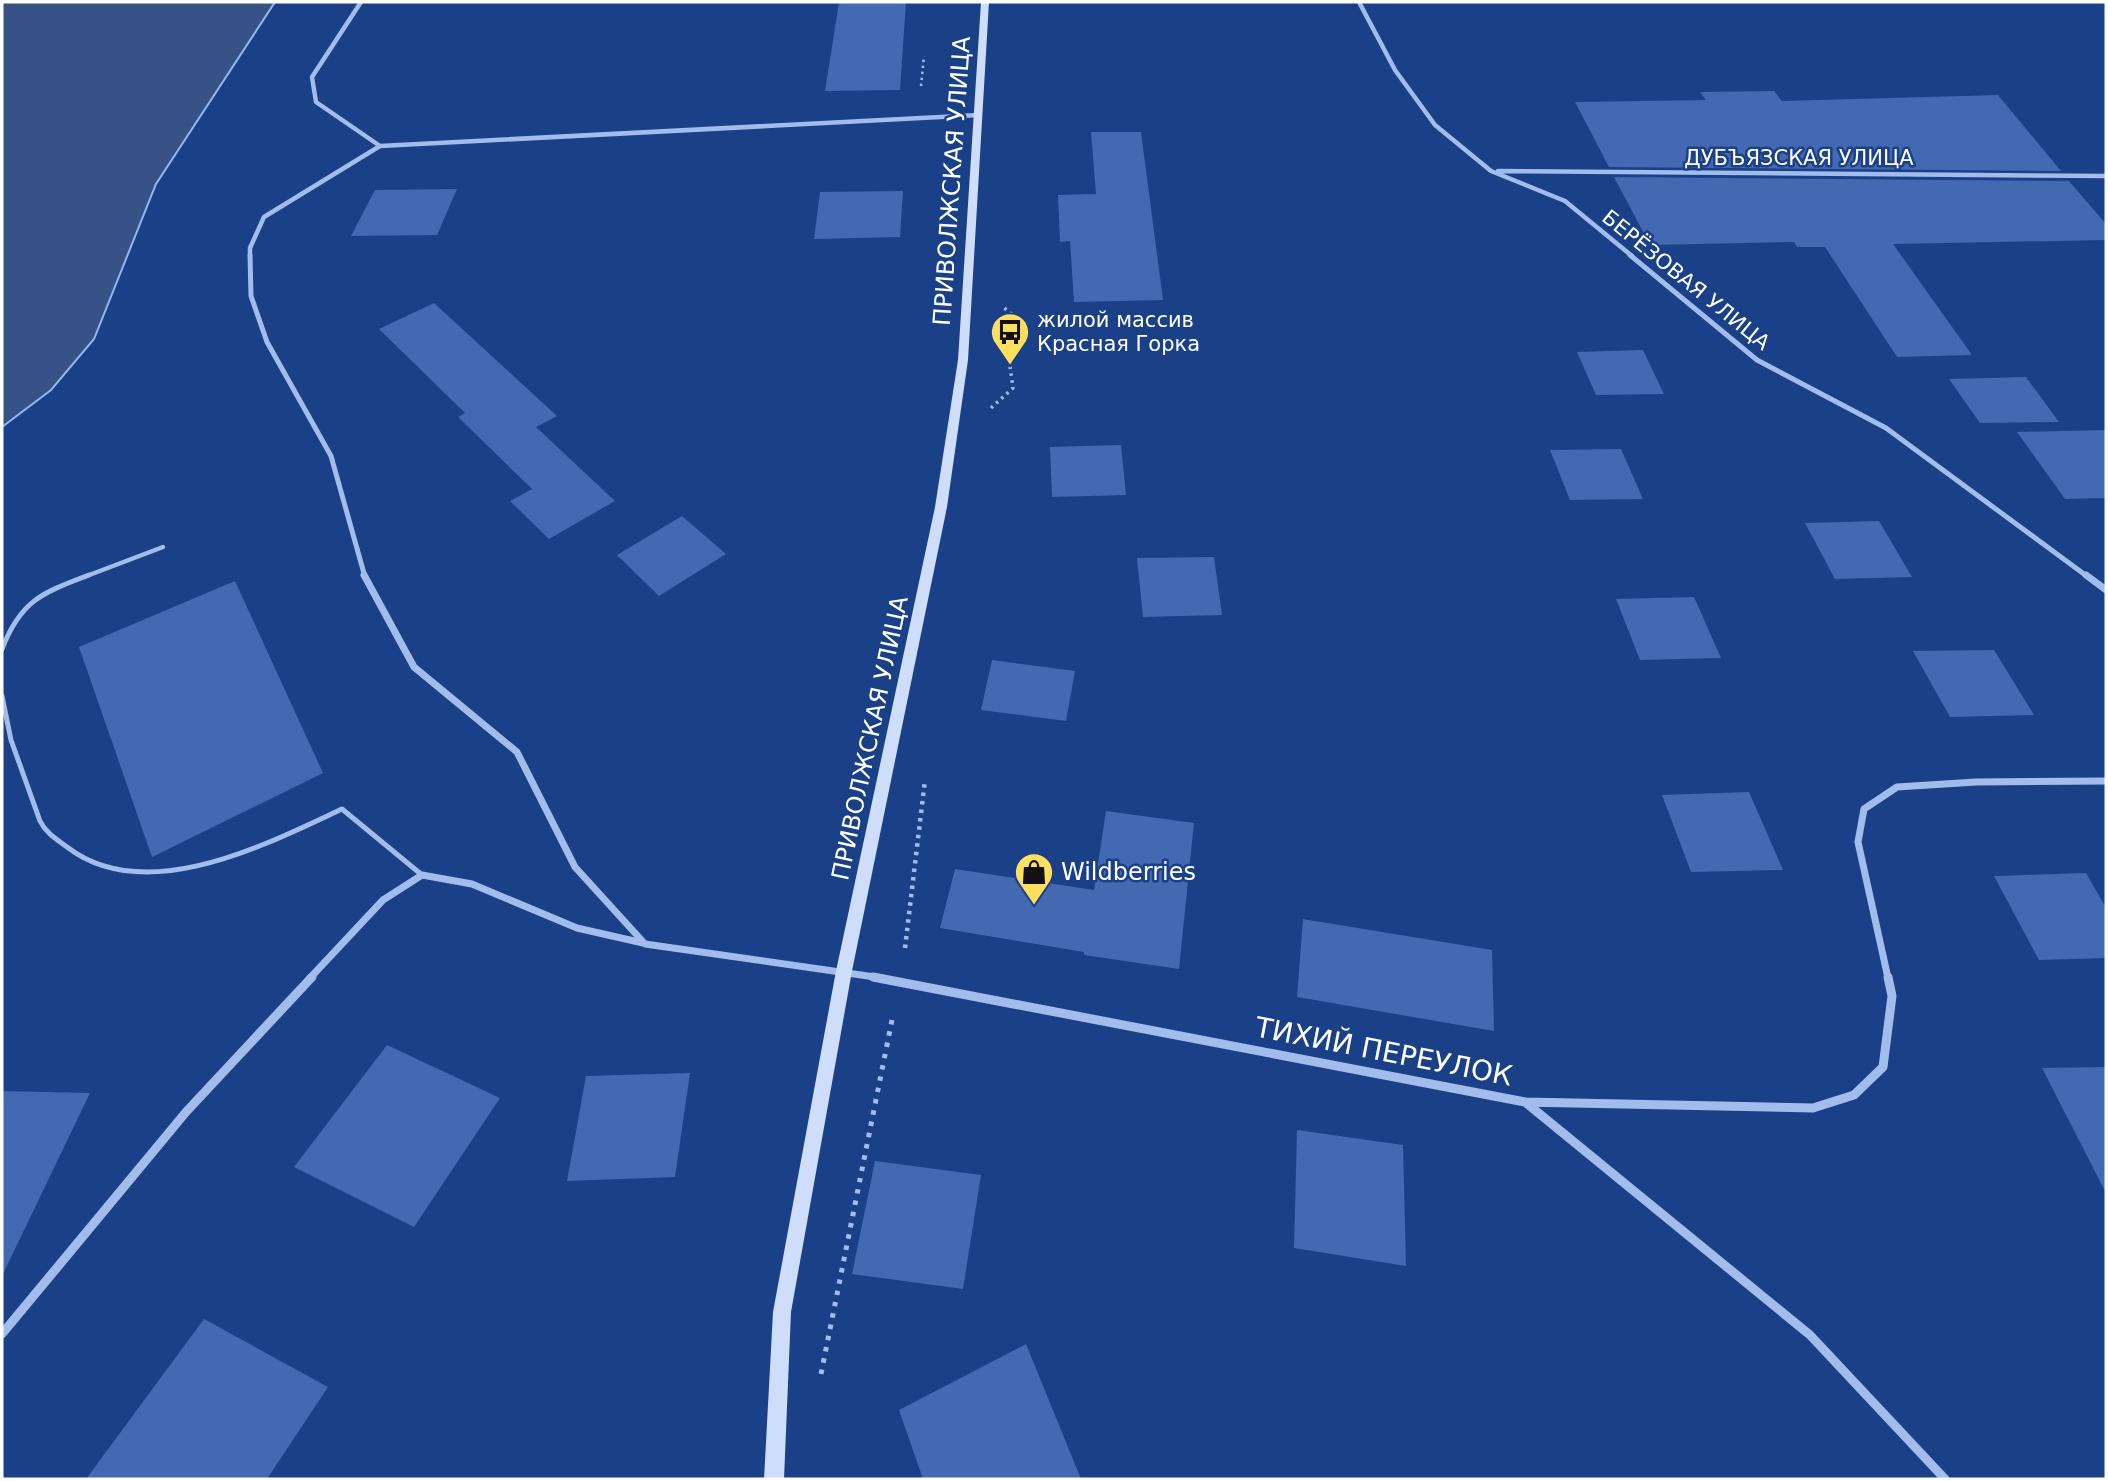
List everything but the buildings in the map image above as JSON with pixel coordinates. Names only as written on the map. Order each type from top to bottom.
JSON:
[{"type":"main road","name":"ПРИВОЛЖСКАЯ УЛИЦА","points":[[774,1479],[782,1312],[844,971],[941,508],[963,360],[985,2]]},
{"type":"street","points":[[361,2],[312,77],[316,102],[380,146]]},
{"type":"street","name":"БЕРЁЗОВАЯ УЛИЦА","points":[[1359,2],[1395,70],[1436,125],[1491,171],[1565,201],[1757,360],[1886,428],[2106,590]]},
{"type":"street","points":[[645,944],[575,867],[517,752],[414,667],[362,571],[331,456],[267,342],[251,296],[250,248],[264,217],[380,146],[979,115]]},
{"type":"street","name":"ДУБЪЯЗСКАЯ УЛИЦА","points":[[1491,171],[2106,176]]},
{"type":"street","points":[[1525,1101],[1813,1108],[1854,1095],[1883,1067],[1892,996],[1858,842],[1864,809],[1896,787],[1976,782],[2106,781]]},
{"type":"street","points":[[2,1334],[186,1112],[383,900],[422,875]]},
{"type":"street","name":"ТИХИЙ ПЕРЕУЛОК","points":[[422,875],[472,884],[577,928],[645,944],[844,971],[1525,1101],[1810,1335],[1945,1479]]},
{"type":"lane","points":[[2,649],[14,619],[46,591],[163,547]]},
{"type":"lane","points":[[2,696],[4,723],[45,830],[92,864],[148,874],[204,864],[264,845],[342,809],[422,875]]},
{"type":"path","points":[[920,88],[924,55]]},
{"type":"path","points":[[984,415],[1013,388],[1010,366],[1014,316],[998,303]]},
{"type":"path","points":[[819,1385],[901,982],[925,778]]},
{"type":"water","points":[[2,2],[275,2],[156,184],[94,339],[51,390],[2,427]]},
{"type":"place","name":"жилой массив Красная Горка","points":[[1010,366]]},
{"type":"place","name":"Wildberries","points":[[1034,906]]}]
